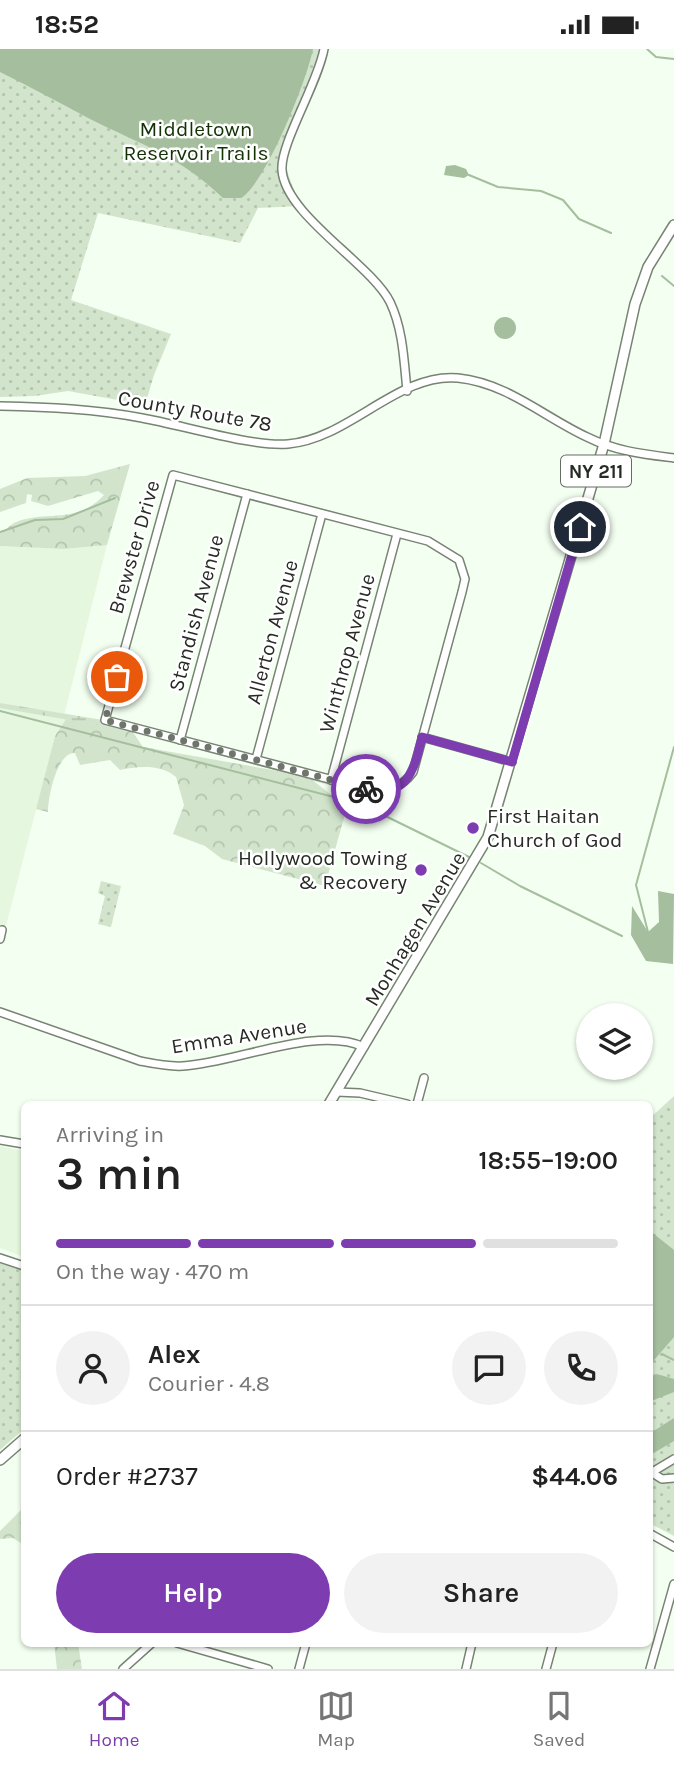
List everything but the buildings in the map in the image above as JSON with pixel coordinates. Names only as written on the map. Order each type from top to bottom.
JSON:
[{"type":"main road","name":"NY 211","points":[[604,445],[635,304],[648,267],[674,225]]},
{"type":"main road","name":"Monhagen Avenue","points":[[331,1101],[482,850],[512,762],[604,445]]},
{"type":"main road","points":[[0,1460],[21,1442]]},
{"type":"street","points":[[324,49],[314,87],[286,150],[282,173],[296,200],[389,301],[400,330],[407,391]]},
{"type":"street","name":"County Route 78","points":[[0,406],[106,412],[286,445],[329,434],[407,391],[445,377],[488,384],[604,445],[627,452],[674,458]]},
{"type":"street","name":"Brewster Drive","points":[[173,475],[212,482],[322,514],[428,541],[459,560],[464,569],[463,592],[413,772],[394,788],[371,790],[105,720],[173,475]]},
{"type":"street","name":"Standish Avenue","points":[[180,740],[247,494]]},
{"type":"street","name":"Allerton Avenue","points":[[256,759],[322,514]]},
{"type":"street","name":"Winthrop Avenue","points":[[331,780],[397,534]]},
{"type":"street","points":[[422,737],[512,762]]},
{"type":"street","points":[[0,940],[2,930]]},
{"type":"street","name":"Emma Avenue","points":[[0,1012],[141,1061],[162,1065],[200,1064],[334,1038],[364,1047]]},
{"type":"street","points":[[418,1101],[424,1078]]},
{"type":"street","points":[[337,1092],[360,1093],[394,1101]]},
{"type":"street","points":[[360,1093],[363,1101]]},
{"type":"street","points":[[0,1140],[21,1144]]},
{"type":"street","points":[[0,1258],[21,1265]]},
{"type":"street","points":[[653,1472],[674,1459]]},
{"type":"street","points":[[653,1474],[662,1479],[674,1478]]},
{"type":"street","points":[[653,1535],[674,1547]]},
{"type":"street","points":[[650,1669],[674,1584]]},
{"type":"street","points":[[665,1622],[674,1625]]},
{"type":"street","points":[[124,1669],[148,1647]]},
{"type":"street","points":[[191,1647],[268,1669]]},
{"type":"street","points":[[299,1669],[305,1647]]},
{"type":"street","points":[[466,1669],[471,1647]]},
{"type":"street","points":[[546,1669],[552,1647]]},
{"type":"shaded area","points":[[0,49],[313,49],[294,106],[262,173],[241,198],[223,198],[175,161],[0,72]]},
{"type":"shaded area","points":[[455,165],[466,169],[469,175],[464,178],[444,175],[446,166]]},
{"type":"shaded area","points":[[505,317],[513,320],[516,328],[513,336],[505,339],[497,336],[494,328],[497,320]]},
{"type":"shaded area","points":[[107,545],[64,716],[66,719],[55,736],[5,930],[0,930],[0,546],[64,549]]},
{"type":"shaded area","points":[[658,891],[674,894],[673,964],[646,961],[631,935],[632,906],[648,932],[659,922]]},
{"type":"shaded area","points":[[0,1146],[21,1150],[21,1256],[0,1248]]},
{"type":"shaded area","points":[[653,1233],[674,1250],[674,1337],[653,1361]]},
{"type":"shaded area","points":[[657,1374],[674,1379],[674,1392],[653,1400],[653,1376]]},
{"type":"shaded area","points":[[674,1418],[674,1441],[653,1453],[653,1431]]},
{"type":"green space","name":"Middletown Reservoir Trails","points":[[0,49],[321,49],[308,103],[287,154],[287,171],[300,206],[258,208],[240,243],[98,213],[71,300],[171,334],[145,405],[68,391],[0,397]]},
{"type":"green space","points":[[130,464],[107,545],[64,549],[0,546],[0,533],[14,523],[37,517],[71,514],[93,505],[104,495],[98,491],[48,506],[31,501],[32,495],[27,494],[26,503],[0,512],[0,489],[27,478],[85,476]]},
{"type":"green space","points":[[0,703],[133,725],[368,793],[365,795],[132,731],[0,708]]},
{"type":"green space","points":[[66,719],[132,731],[143,747],[307,776],[347,807],[325,886],[222,859],[205,846],[173,834],[184,805],[176,777],[156,768],[120,770],[110,760],[80,765],[75,753],[69,755],[63,760],[55,776],[48,812],[36,809],[55,736]]},
{"type":"green space","points":[[101,881],[121,886],[111,927],[98,924],[105,896],[98,893]]},
{"type":"green space","points":[[674,1096],[674,1536],[653,1525],[653,1115]]},
{"type":"green space","points":[[0,1263],[21,1270],[21,1432],[0,1450]]},
{"type":"green space","points":[[21,1510],[21,1543],[13,1538],[0,1539],[0,1531]]},
{"type":"green space","points":[[54,1647],[79,1647],[82,1669],[57,1669]]},
{"type":"waterway","points":[[647,49],[656,57],[674,59]]},
{"type":"waterway","points":[[469,175],[498,187],[541,191],[563,200],[579,219],[611,233]]},
{"type":"waterway","points":[[662,276],[674,286]]},
{"type":"waterway","points":[[0,532],[35,520],[63,519],[115,498]]},
{"type":"waterway","points":[[0,711],[361,804],[471,858]]},
{"type":"waterway","points":[[648,932],[636,885],[674,747]]},
{"type":"waterway","points":[[481,863],[520,886],[622,936]]},
{"type":"waterway","points":[[662,1354],[674,1360]]},
{"type":"way so far","points":[[117,677],[105,720],[366,789]]},
{"type":"place","name":"First Haitan Church of God","points":[[473,828]]},
{"type":"place","name":"Hollywood Towing & Recovery","points":[[421,870]]},
{"type":"route","points":[[366,789],[388,790],[407,780],[413,772],[422,737],[512,762],[580,527]]}]
